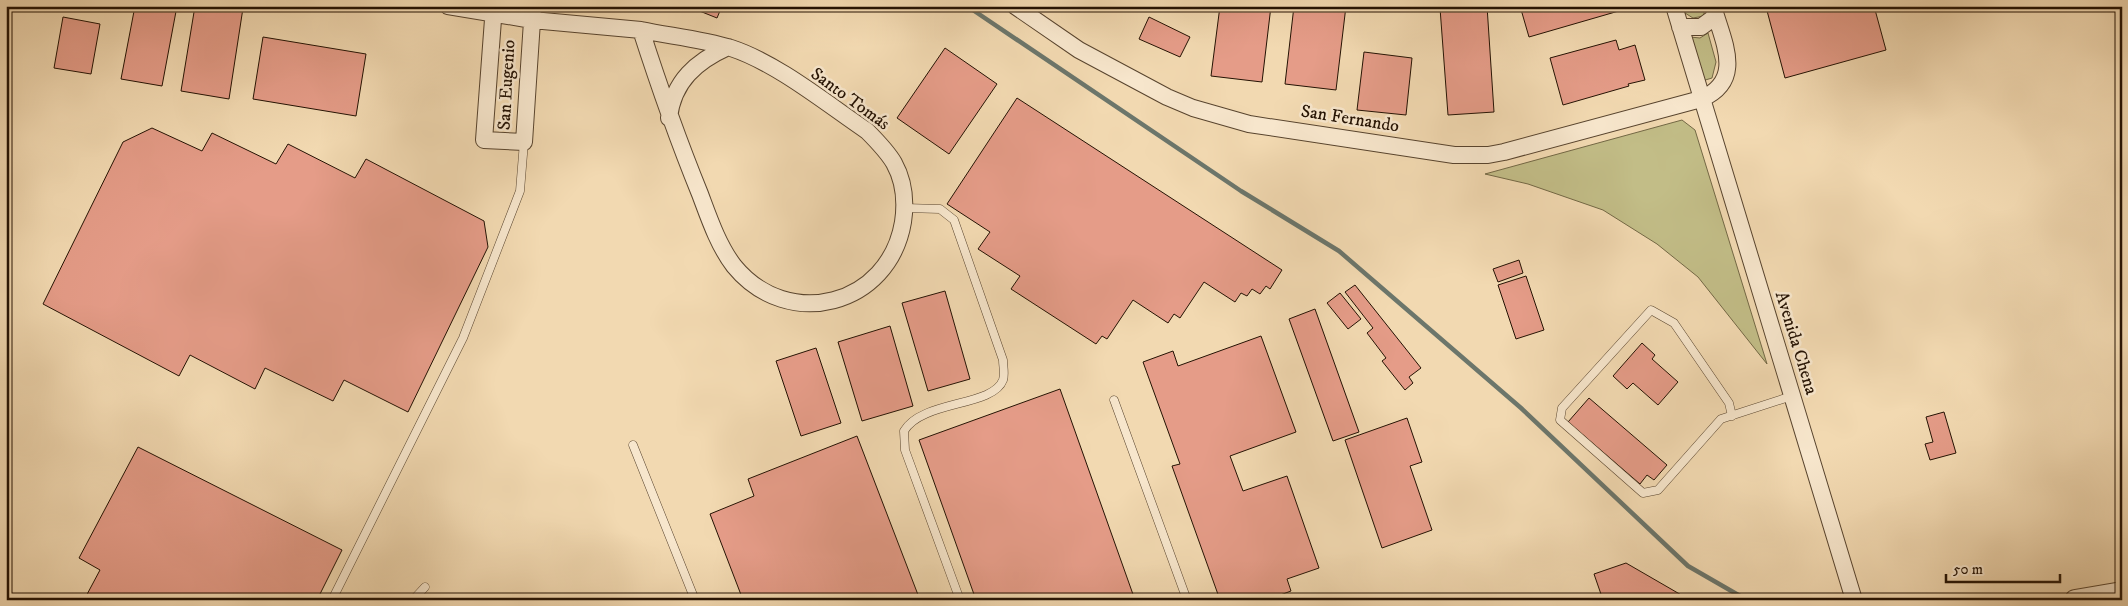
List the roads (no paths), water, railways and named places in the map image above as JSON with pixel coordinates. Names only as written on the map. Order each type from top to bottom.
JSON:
[{"type":"street","name":"Santo Tomás","points":[[448,6],[532,13],[641,30],[728,47],[771,67],[867,131],[895,164],[903,188],[905,208],[899,240],[892,255],[878,273],[859,290],[833,301],[817,304],[799,303],[770,296],[745,277],[727,256],[669,119],[641,30]]},
{"type":"street","name":"San Fernando","points":[[1015,6],[1079,50],[1167,97],[1194,108],[1249,124],[1454,155],[1488,155],[1504,152],[1701,99]]},
{"type":"street","name":"Avenida Chena","points":[[1674,6],[1854,600]]},
{"type":"street","name":"San Eugenio","points":[[493,10],[484,140],[524,142],[532,13]]},
{"type":"street","points":[[1701,99],[1718,90],[1728,70],[1727,58],[1715,11]]},
{"type":"street","points":[[1680,27],[1701,26],[1715,11]]},
{"type":"street","points":[[669,119],[671,104],[682,82],[697,64],[728,47]]},
{"type":"street","points":[[2075,600],[2122,592]]},
{"type":"lane","points":[[332,600],[463,338],[520,191],[524,142]]},
{"type":"lane","points":[[905,208],[940,209],[954,220],[1003,360],[1003,380],[998,388],[987,394],[917,416],[904,431],[904,450],[960,600]]},
{"type":"lane","points":[[1732,416],[1730,403],[1674,323],[1651,310],[1562,408],[1560,420],[1643,493],[1658,490],[1721,420],[1792,396]]},
{"type":"lane","points":[[1114,400],[1187,600]]},
{"type":"lane","points":[[633,445],[695,600]]},
{"type":"lane","points":[[413,600],[425,587]]},
{"type":"waterway","points":[[967,6],[1241,191],[1339,251],[1521,408],[1688,566],[1747,600]]}]
